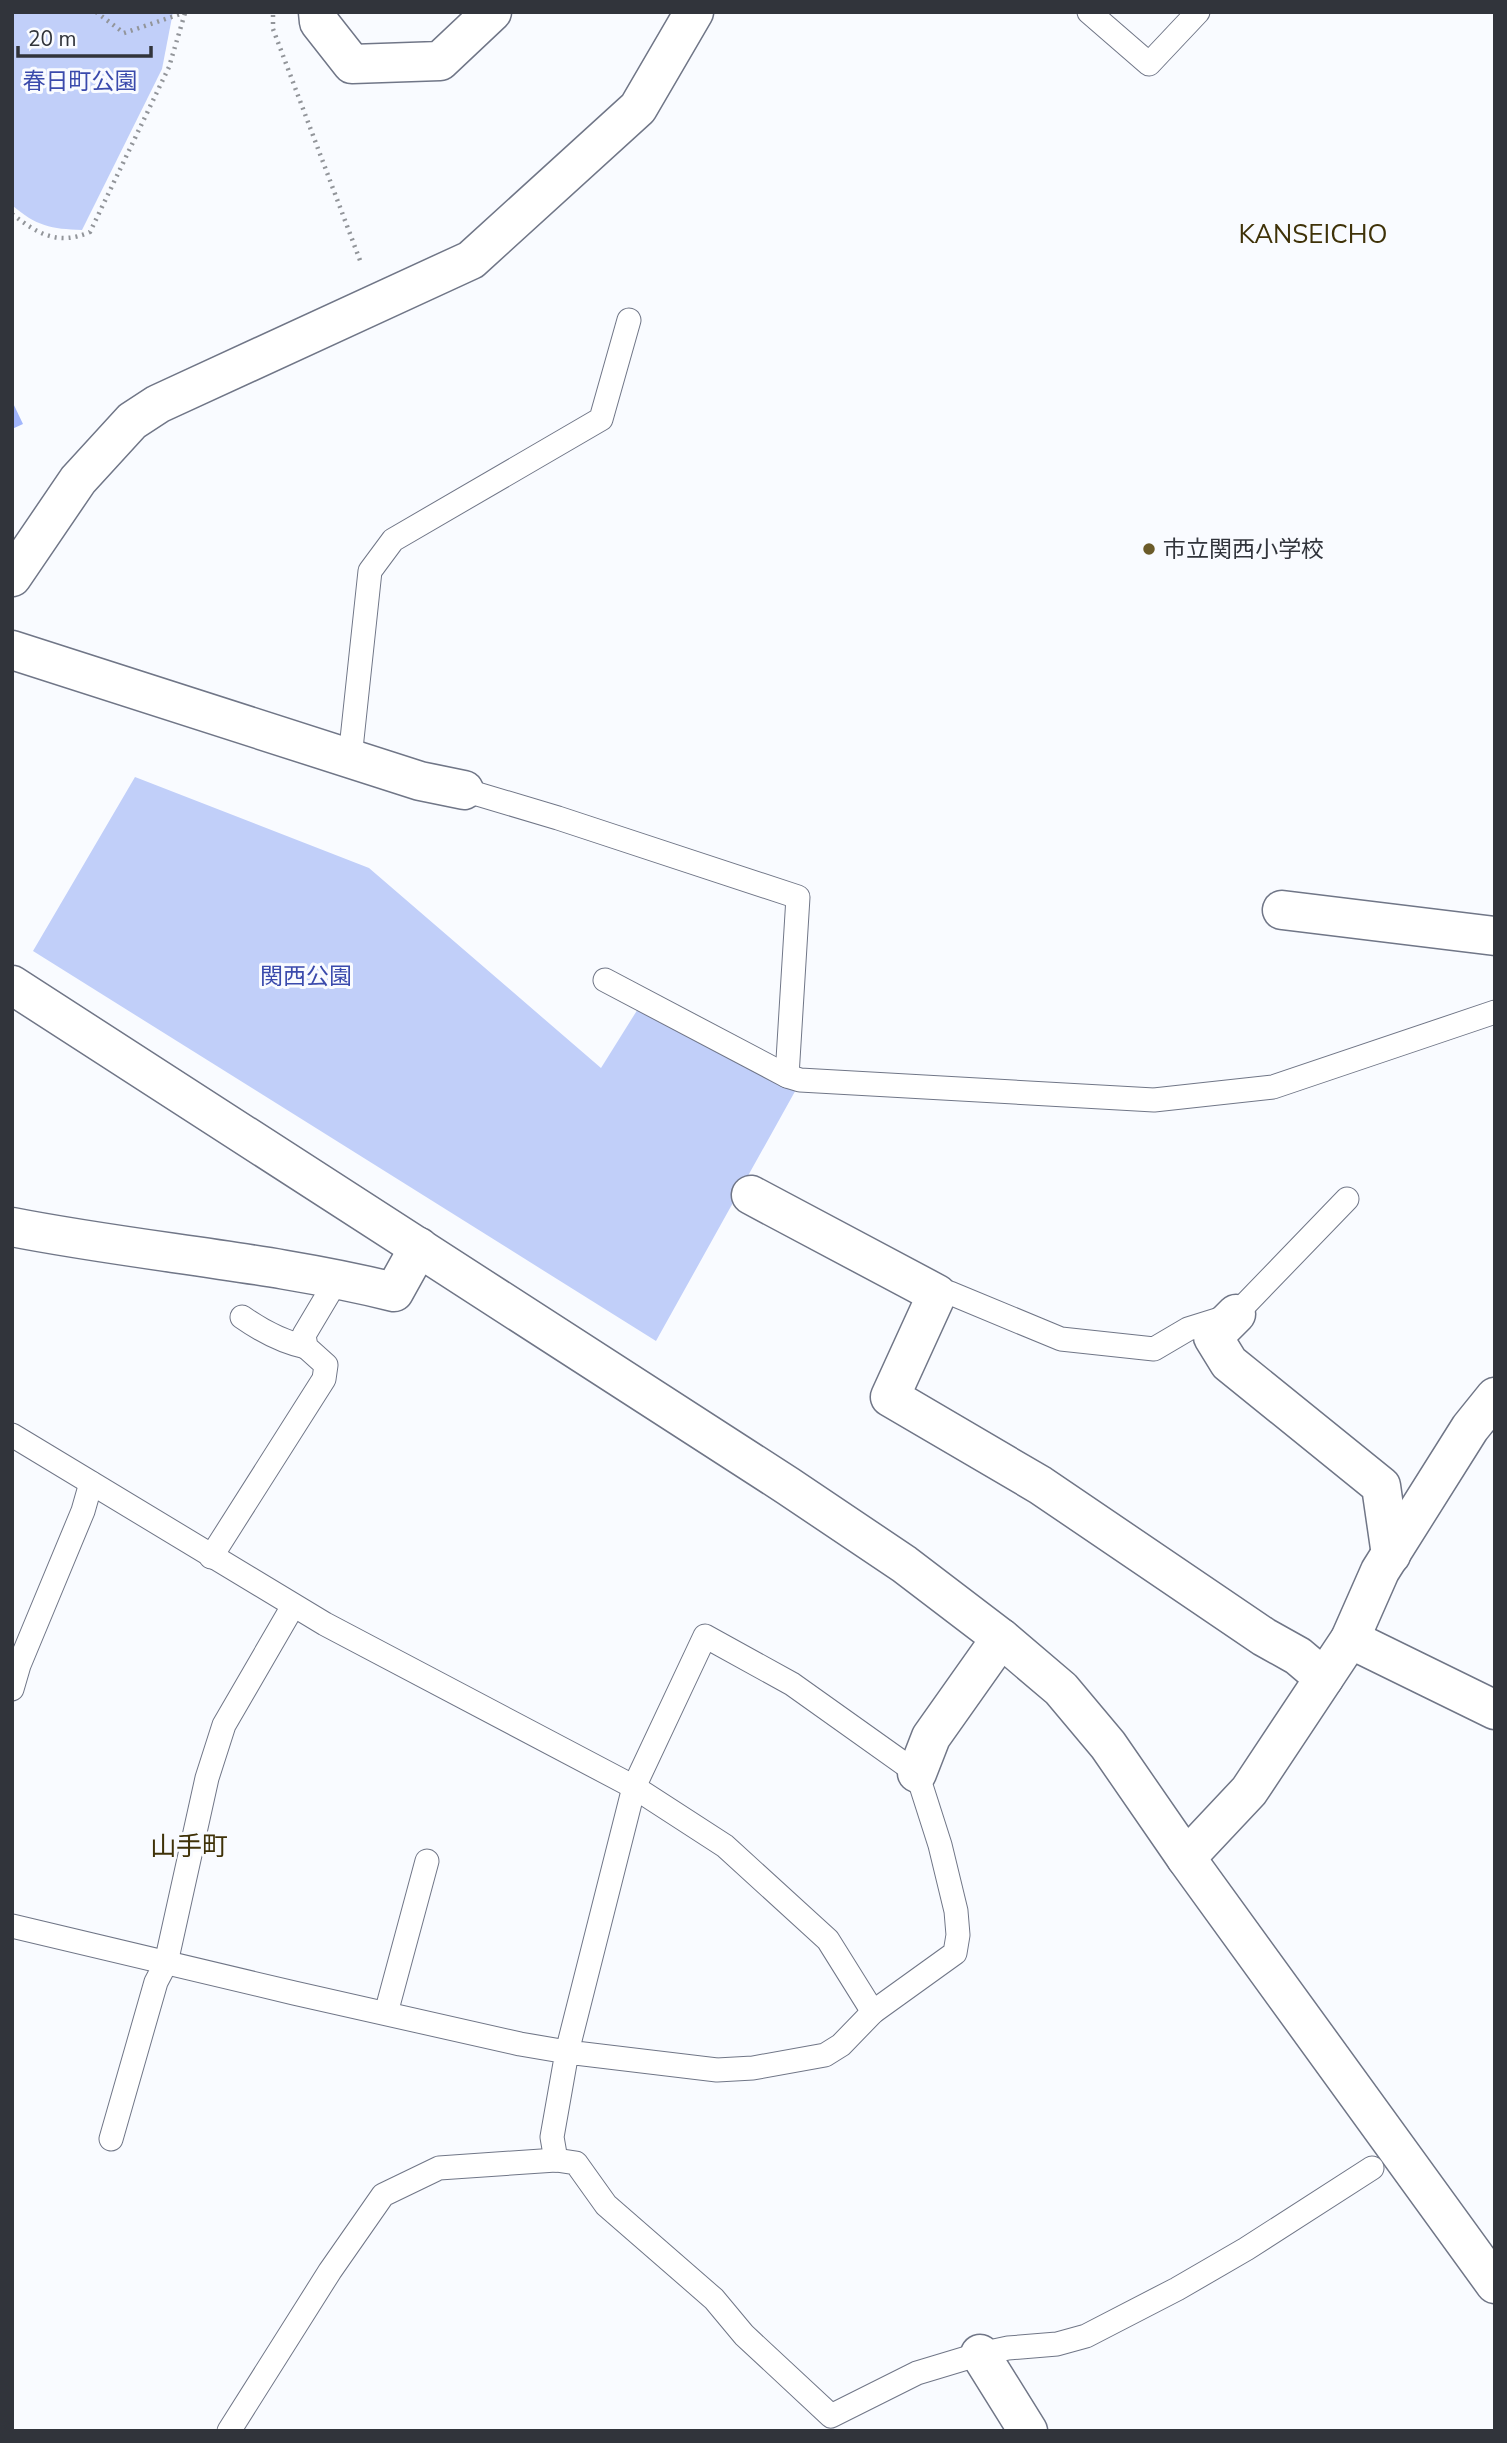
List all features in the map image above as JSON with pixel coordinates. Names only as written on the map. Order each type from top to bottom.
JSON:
[{"type":"street","points":[[318,12],[319,22],[352,64],[440,61],[492,12]]},
{"type":"street","points":[[12,577],[78,480],[132,421],[158,404],[471,260],[638,108],[694,12]]},
{"type":"street","points":[[12,650],[420,781],[464,790]]},
{"type":"street","points":[[1282,910],[1495,936]]},
{"type":"street","points":[[12,985],[788,1486],[904,1564],[1002,1638],[1061,1689],[1108,1745],[1186,1858],[1495,2284]]},
{"type":"street","points":[[751,1195],[937,1294],[890,1397],[1040,1485],[1264,1637],[1298,1656],[1324,1678]]},
{"type":"street","points":[[12,1227],[158,1252],[334,1277],[394,1292],[419,1247]]},
{"type":"street","points":[[1236,1314],[1213,1337],[1229,1363],[1381,1486],[1391,1555]]},
{"type":"street","points":[[1186,1858],[1249,1791],[1350,1639],[1380,1572],[1470,1428],[1495,1397]]},
{"type":"street","points":[[917,1773],[931,1737],[1002,1638]]},
{"type":"street","points":[[1350,1639],[1495,1710]]},
{"type":"street","points":[[981,2354],[1028,2431]]},
{"type":"lane","points":[[1089,12],[1149,64],[1198,12]]},
{"type":"lane","points":[[350,758],[370,572],[393,540],[601,419],[629,320]]},
{"type":"lane","points":[[464,790],[798,897],[787,1076]]},
{"type":"lane","points":[[605,980],[787,1076],[800,1080],[1154,1100],[1273,1087],[1495,1012]]},
{"type":"lane","points":[[937,1294],[950,1293],[1061,1339],[1154,1349],[1188,1329],[1236,1314],[1347,1199]]},
{"type":"lane","points":[[306,1347],[304,1335],[329,1293],[334,1277]]},
{"type":"lane","points":[[211,1557],[324,1379],[326,1365],[306,1347],[293,1345],[264,1332],[242,1317]]},
{"type":"lane","points":[[12,1435],[293,1606],[634,1787],[725,1846],[828,1940],[873,2012]]},
{"type":"lane","points":[[12,1689],[19,1665],[83,1511],[90,1483]]},
{"type":"lane","points":[[111,2138],[156,1982],[166,1963],[206,1778],[224,1725],[293,1606]]},
{"type":"lane","points":[[12,1926],[520,2044],[567,2052],[717,2070],[753,2068],[825,2055],[841,2045],[873,2012],[956,1953],[956,1910],[940,1845],[917,1773],[792,1684],[705,1636],[634,1787],[567,2052],[552,2137],[556,2160]]},
{"type":"lane","points":[[386,2013],[427,1861]]},
{"type":"lane","points":[[229,2431],[330,2271],[383,2195],[439,2168],[556,2160],[576,2164],[606,2205],[714,2299],[744,2335],[831,2416],[917,2373],[1008,2348],[1057,2344],[1086,2336],[1177,2289],[1246,2249],[1372,2168]]},
{"type":"path","points":[[96,12],[124,33],[185,13]]},
{"type":"path","points":[[273,12],[273,29],[377,303]]},
{"type":"path","points":[[12,214],[31,229],[62,239],[90,232],[169,66],[185,13]]},
{"type":"green space","name":"春日町公園","points":[[12,12],[173,12],[162,69],[82,230],[44,225],[12,205]]},
{"type":"green space","name":"関西公園","points":[[135,777],[369,868],[601,1068],[641,1004],[798,1086],[656,1341],[33,951]]},
{"type":"building","points":[[12,401],[23,424],[12,429]]},
{"type":"place","name":"市立関西小学校","points":[[1149,549]]},
{"type":"district","name":"KANSEICHO","points":[[1313,234]]},
{"type":"district","name":"山手町","points":[[189,1846]]}]
